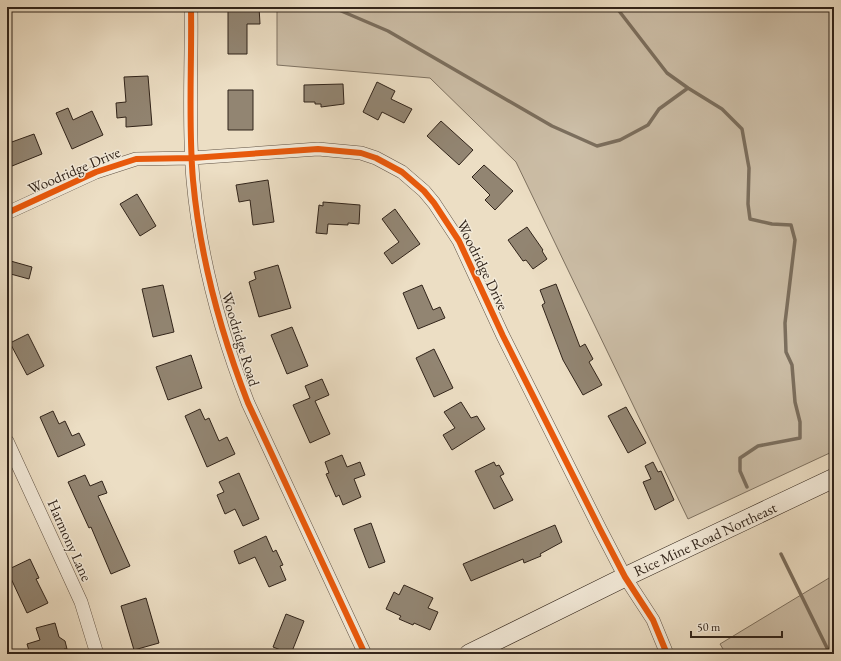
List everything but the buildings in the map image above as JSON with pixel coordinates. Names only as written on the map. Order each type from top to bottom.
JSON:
[{"type":"main road","name":"Rice Mine Road Northeast","points":[[468,654],[625,577],[834,478]]},
{"type":"street","name":"Woodridge Road","points":[[191,7],[192,158],[194,193],[201,236],[219,321],[232,362],[251,410],[365,654]]},
{"type":"street","name":"Woodridge Drive","points":[[7,213],[96,172],[136,159],[192,158],[318,149],[347,150],[368,155],[389,164],[402,172],[424,191],[443,214],[459,241],[503,336],[625,577],[653,620],[667,654]]},
{"type":"street","name":"Harmony Lane","points":[[7,441],[81,602],[97,654]]},
{"type":"shaded area","points":[[277,7],[834,7],[834,451],[688,519],[516,162],[430,78],[277,65]]},
{"type":"shaded area","points":[[834,575],[834,654],[726,654],[720,644]]},
{"type":"waterway","points":[[332,7],[388,31],[552,126],[597,146],[620,140],[648,125],[659,109],[688,88]]},
{"type":"waterway","points":[[616,7],[667,73],[722,109],[742,129],[749,168],[748,204],[750,219],[772,224],[791,225],[795,240],[785,323],[786,352],[792,365],[795,402],[800,422],[800,438],[758,446],[740,458],[740,471],[747,487]]},
{"type":"waterway","points":[[781,554],[830,654]]},
{"type":"cycle path","points":[[191,7],[190,115],[193,180],[196,209],[206,265],[220,321],[248,403],[365,654]]},
{"type":"cycle path","points":[[7,213],[96,172],[136,159],[192,158],[318,149],[361,153],[376,158],[402,172],[424,191],[434,203],[459,241],[503,336],[600,529],[625,577],[653,620],[667,654]]}]
